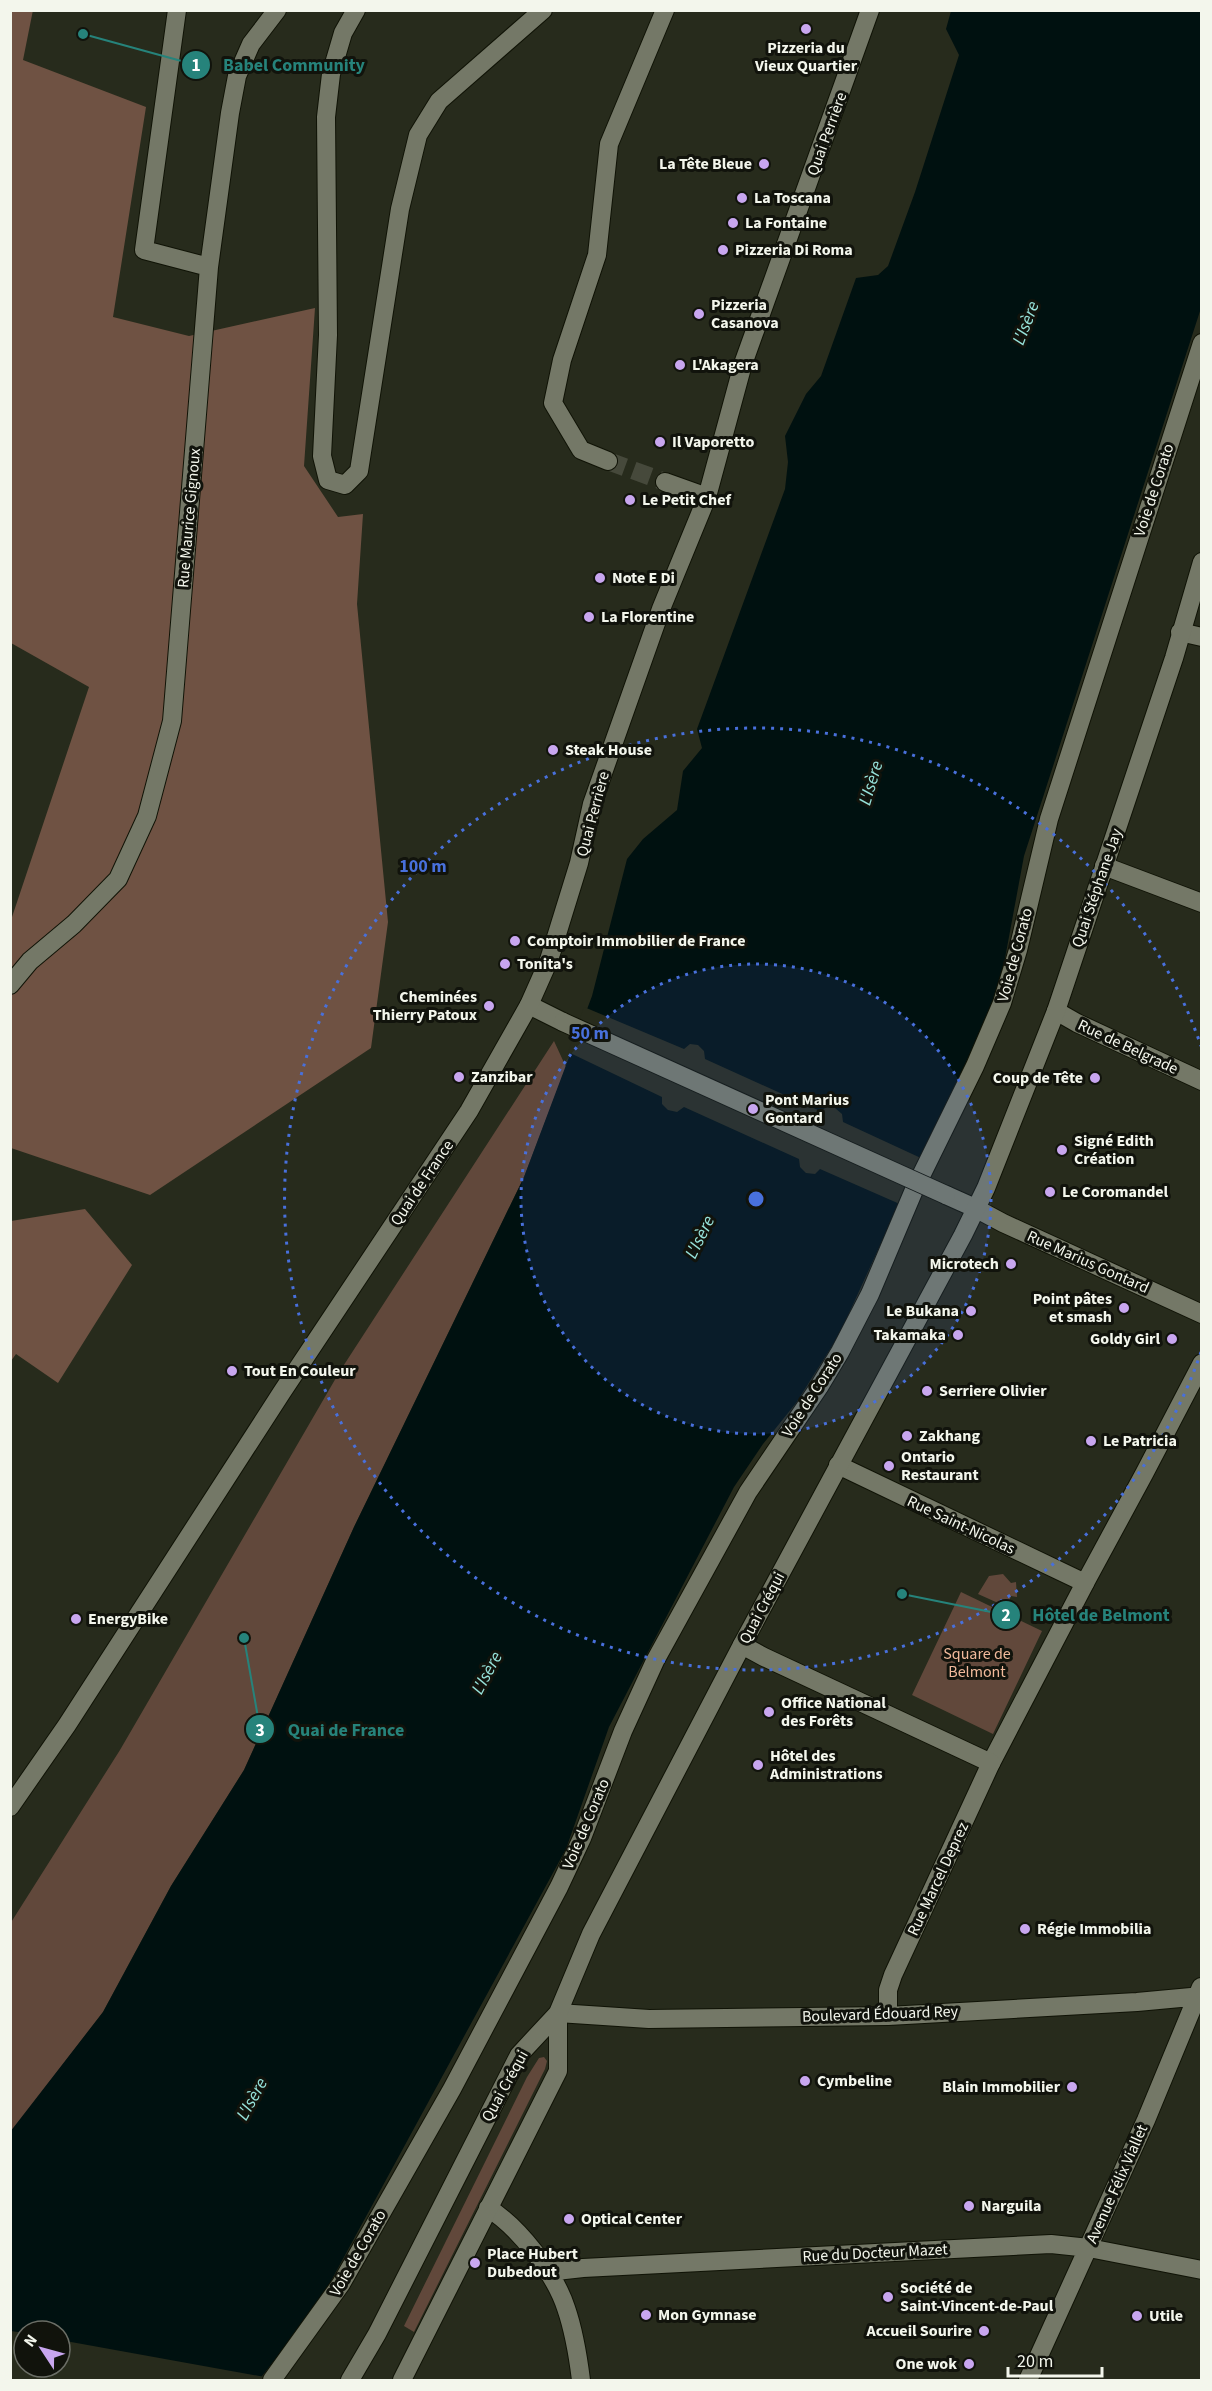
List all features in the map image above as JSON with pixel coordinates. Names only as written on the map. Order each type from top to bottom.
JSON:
[{"type":"street","points":[[177,10],[144,250],[209,267]]},
{"type":"street","name":"Rue Maurice Gignoux","points":[[10,985],[30,961],[74,924],[118,879],[147,816],[172,721],[209,267],[230,113],[237,76],[251,44],[278,10]]},
{"type":"street","points":[[356,10],[343,33],[331,74],[326,117],[328,334],[322,456],[328,480],[345,485],[359,471],[400,208],[418,135],[439,100],[543,10]]},
{"type":"street","points":[[608,461],[581,450],[553,403],[562,360],[597,255],[609,144],[664,10]]},
{"type":"street","name":"Quai Perrière","points":[[529,1005],[549,960],[579,863],[592,804],[661,609],[707,497],[743,364],[870,10]]},
{"type":"street","name":"Voie de Corato","points":[[272,2380],[341,2284],[457,2079],[559,1887],[582,1838],[623,1731],[655,1661],[748,1492],[840,1352],[870,1294],[914,1190],[975,1066],[1002,1003],[1018,950],[1049,819],[1202,343]]},
{"type":"street","points":[[665,482],[707,497]]},
{"type":"street","name":"Quai Stéphane Jay","points":[[975,1208],[992,1173],[1056,1011],[1202,562]]},
{"type":"street","points":[[1180,632],[1202,637]]},
{"type":"street","points":[[1104,866],[1202,903]]},
{"type":"street","points":[[529,1005],[975,1208]]},
{"type":"street","name":"Quai de France","points":[[10,1807],[67,1725],[282,1392],[470,1111],[529,1005]]},
{"type":"street","name":"Rue de Belgrade","points":[[1056,1011],[1202,1081]]},
{"type":"street","name":"Rue Marius Gontard","points":[[975,1208],[1003,1223],[1200,1308]]},
{"type":"street","name":"Quai Créqui","points":[[350,2380],[519,2055],[558,2013],[591,1934],[975,1208]]},
{"type":"street","points":[[1085,1583],[1202,1363]]},
{"type":"street","name":"Rue Saint-Nicolas","points":[[838,1465],[1085,1583]]},
{"type":"street","name":"Rue Marcel Deprez","points":[[888,2016],[888,1990],[893,1975],[991,1762],[1085,1583]]},
{"type":"street","points":[[742,1645],[764,1658],[991,1762]]},
{"type":"street","name":"Boulevard Édouard Rey","points":[[558,2013],[649,2019],[888,2016],[1137,2002],[1200,1992]]},
{"type":"street","name":"Avenue Félix Viallet","points":[[1028,2380],[1146,2120],[1200,1992]]},
{"type":"street","name":"Quai Créqui","points":[[488,2208],[558,2071],[558,2013]]},
{"type":"street","points":[[402,2380],[488,2208],[507,2220],[547,2272],[566,2307],[578,2356],[581,2380]]},
{"type":"street","name":"Rue du Docteur Mazet","points":[[547,2272],[1051,2244],[1089,2248],[1202,2270]]},
{"type":"green space","points":[[554,1041],[566,1067],[524,1177],[354,1527],[244,1770],[171,1886],[103,2012],[11,2132],[10,1924],[120,1750],[340,1371]]},
{"type":"green space","points":[[1003,1574],[1011,1583],[1016,1582],[1017,1597],[1011,1596],[1007,1607],[978,1594],[989,1576]]},
{"type":"green space","name":"Square de Belmont","points":[[961,1592],[1042,1631],[993,1734],[912,1695]]},
{"type":"green space","points":[[544,2057],[547,2061],[545,2069],[414,2332],[404,2326],[527,2077],[539,2058]]},
{"type":"shaded area","points":[[33,10],[23,60],[146,107],[113,317],[189,336],[315,308],[304,466],[338,517],[363,514],[357,604],[388,922],[371,1048],[150,1195],[11,1148],[11,920],[89,687],[11,643],[10,11]]},
{"type":"shaded area","points":[[85,1209],[132,1265],[58,1383],[16,1354],[11,1361],[11,1221]]},
{"type":"water","name":"L'Isère","points":[[951,11],[1201,11],[1201,308],[1024,856],[998,996],[926,1145],[839,1335],[796,1403],[763,1444],[734,1487],[609,1727],[566,1849],[319,2303],[259,2380],[11,2380],[10,2132],[103,2012],[171,1886],[244,1770],[354,1527],[524,1177],[592,996],[627,859],[643,839],[677,810],[683,771],[702,748],[697,729],[785,489],[788,462],[785,436],[806,394],[821,376],[856,278],[878,275],[888,266],[915,192],[959,55],[946,29]]},
{"type":"pier","name":"Pont Marius Gontard","points":[[584,1007],[684,1049],[690,1044],[698,1045],[704,1051],[705,1059],[820,1111],[827,1107],[835,1108],[842,1114],[843,1122],[923,1159],[902,1205],[820,1169],[815,1174],[806,1173],[800,1167],[799,1159],[684,1107],[677,1112],[668,1110],[662,1104],[662,1097],[568,1052]]},
{"type":"pier","points":[[11,2331],[12,2379],[72,2379],[72,2342],[265,2377],[263,2380],[10,2380]]},
{"type":"tunnel","points":[[608,461],[665,482]]},
{"type":"place","name":"Pizzeria du Vieux Quartier","points":[[806,29]]},
{"type":"place","name":"Babel Community","points":[[83,34]]},
{"type":"place","name":"La Tête Bleue","points":[[764,164]]},
{"type":"place","name":"La Toscana","points":[[742,198]]},
{"type":"place","name":"La Fontaine","points":[[733,223]]},
{"type":"place","name":"Pizzeria Di Roma","points":[[723,250]]},
{"type":"place","name":"Pizzeria Casanova","points":[[699,314]]},
{"type":"place","name":"L'Akagera","points":[[680,365]]},
{"type":"place","name":"Il Vaporetto","points":[[660,442]]},
{"type":"place","name":"Le Petit Chef","points":[[630,500]]},
{"type":"place","name":"Note E Di","points":[[600,578]]},
{"type":"place","name":"La Florentine","points":[[589,617]]},
{"type":"place","name":"Steak House","points":[[553,750]]},
{"type":"place","name":"Comptoir Immobilier de France","points":[[515,941]]},
{"type":"place","name":"Tonita's","points":[[505,964]]},
{"type":"place","name":"Cheminées Thierry Patoux","points":[[489,1006]]},
{"type":"place","name":"Zanzibar","points":[[459,1077]]},
{"type":"place","name":"Coup de Tête","points":[[1095,1078]]},
{"type":"place","name":"Pont Marius Gontard","points":[[753,1109]]},
{"type":"place","name":"Signé Edith Création","points":[[1062,1150]]},
{"type":"place","name":"Le Coromandel","points":[[1050,1192]]},
{"type":"place","name":"Microtech","points":[[1011,1264]]},
{"type":"place","name":"Point pâtes et smash","points":[[1124,1308]]},
{"type":"place","name":"Le Bukana","points":[[971,1311]]},
{"type":"place","name":"Takamaka","points":[[958,1335]]},
{"type":"place","name":"Goldy Girl","points":[[1172,1339]]},
{"type":"place","name":"Tout En Couleur","points":[[232,1371]]},
{"type":"place","name":"Serriere Olivier","points":[[927,1391]]},
{"type":"place","name":"Zakhang","points":[[907,1436]]},
{"type":"place","name":"Le Patricia","points":[[1091,1441]]},
{"type":"place","name":"Ontario Restaurant","points":[[889,1466]]},
{"type":"place","name":"Hôtel de Belmont","points":[[902,1594]]},
{"type":"place","name":"EnergyBike","points":[[76,1619]]},
{"type":"place","name":"Quai de France","points":[[244,1638]]},
{"type":"place","name":"Office National des Forêts","points":[[769,1712]]},
{"type":"place","name":"Hôtel des Administrations","points":[[758,1765]]},
{"type":"place","name":"Régie Immobilia","points":[[1025,1929]]},
{"type":"place","name":"Cymbeline","points":[[805,2081]]},
{"type":"place","name":"Blain Immobilier","points":[[1072,2087]]},
{"type":"place","name":"Narguila","points":[[969,2206]]},
{"type":"place","name":"Optical Center","points":[[569,2219]]},
{"type":"place","name":"Place Hubert Dubedout","points":[[475,2263]]},
{"type":"place","name":"Société de Saint-Vincent-de-Paul","points":[[888,2297]]},
{"type":"place","name":"Mon Gymnase","points":[[646,2315]]},
{"type":"place","name":"Utile","points":[[1137,2316]]},
{"type":"place","name":"Accueil Sourire","points":[[984,2331]]},
{"type":"place","name":"One wok","points":[[969,2364]]}]
